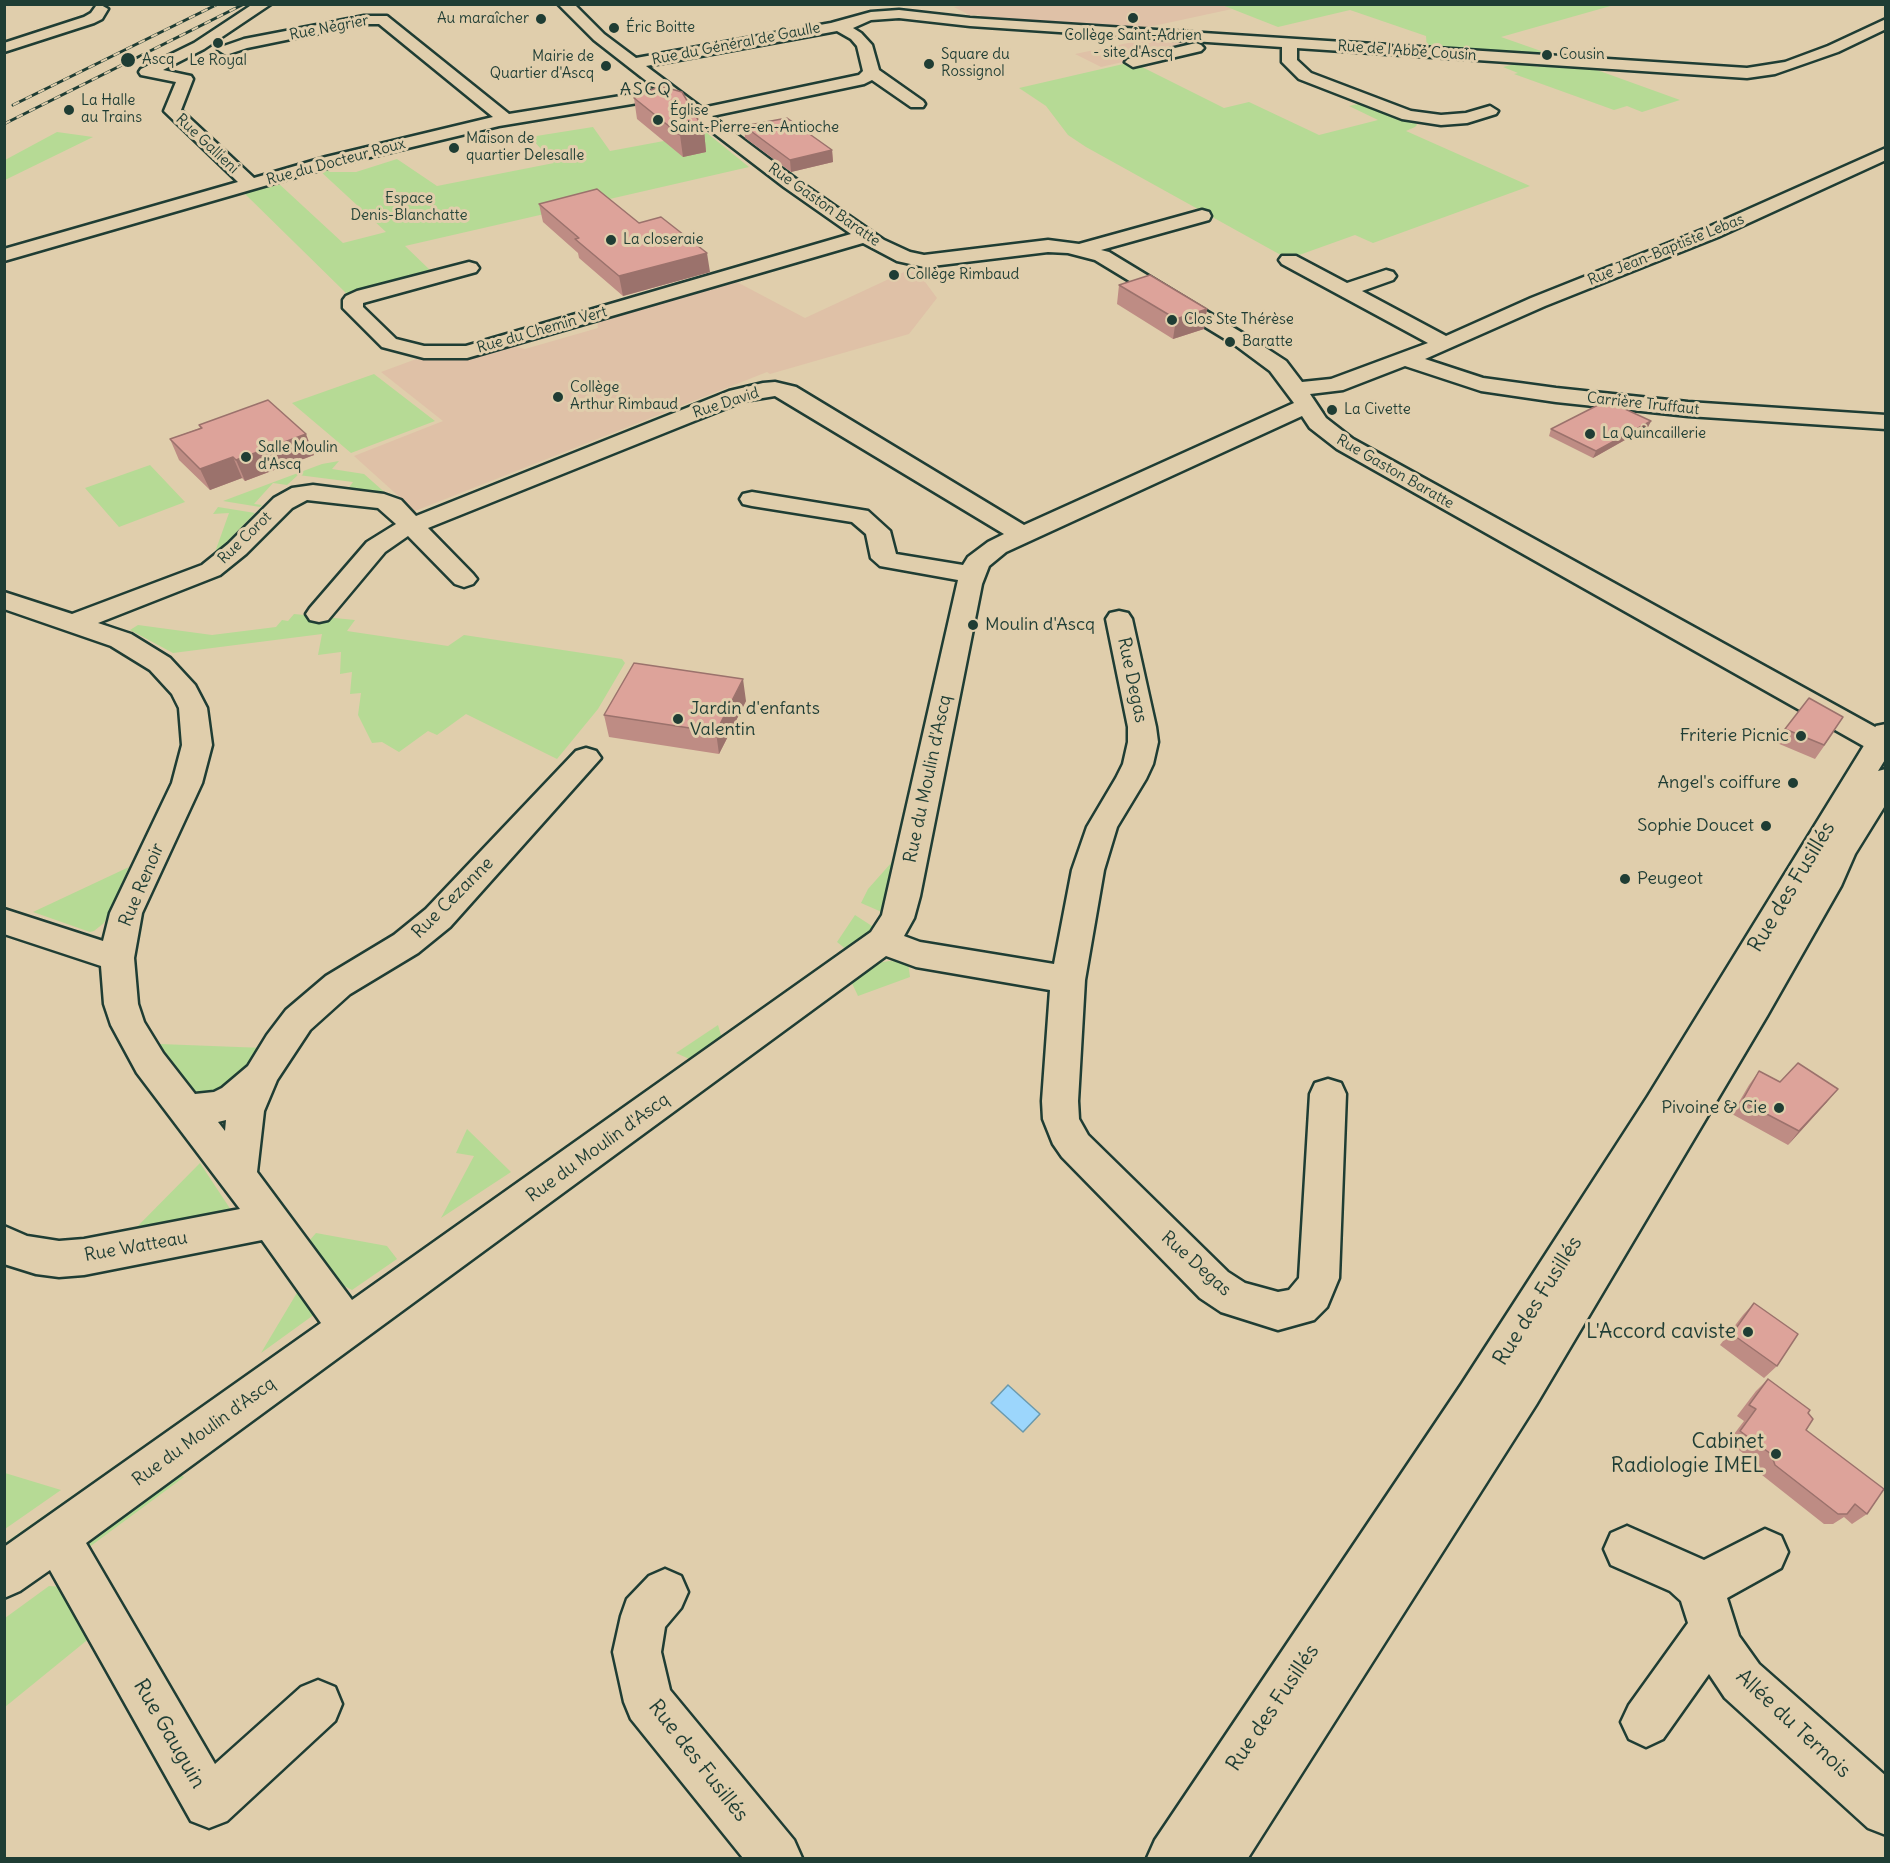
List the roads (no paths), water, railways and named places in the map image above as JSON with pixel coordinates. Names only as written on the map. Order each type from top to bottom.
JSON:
[{"type":"street","points":[[194,70],[175,76],[147,72],[199,46],[237,19],[264,4]]},
{"type":"street","name":"Rue Gaston Baratte","points":[[565,4],[594,33],[790,183],[865,236],[904,257],[924,261],[1048,246],[1082,249],[1102,256],[1256,350],[1278,366],[1324,429],[1369,458],[1839,717],[1884,750]]},
{"type":"street","points":[[919,16],[930,8],[944,4]]},
{"type":"street","points":[[4,48],[89,20],[97,16],[96,7],[118,6]]},
{"type":"street","name":"Rue du Général de Gaulle","points":[[635,63],[840,27],[873,14],[912,18],[919,16]]},
{"type":"street","name":"Rue de l'Abbé Cousin","points":[[919,16],[970,22],[1747,73],[1769,71],[1790,65],[1833,49],[1886,23]]},
{"type":"street","name":"Rue Négrier","points":[[199,46],[220,55],[244,44],[364,20],[382,19],[506,120]]},
{"type":"street","points":[[840,27],[856,36],[864,45],[871,72],[917,104]]},
{"type":"street","points":[[1133,62],[1205,46],[1207,38]]},
{"type":"street","points":[[1290,43],[1288,54],[1290,62],[1305,75],[1408,116],[1441,120],[1467,118],[1490,111]]},
{"type":"street","points":[[701,113],[856,82],[864,79],[871,72]]},
{"type":"street","name":"Rue Gallieni","points":[[175,76],[185,81],[172,111],[250,184]]},
{"type":"street","name":"Rue du Docteur Roux","points":[[4,255],[332,161],[506,120],[673,92]]},
{"type":"street","name":"Rue Jean-Baptiste Lebas","points":[[1301,398],[1445,344],[1538,302],[1711,233],[1886,153]]},
{"type":"street","points":[[1082,249],[1202,216]]},
{"type":"street","name":"Rue du Chemin Vert","points":[[469,267],[364,295],[353,300],[353,308],[383,339],[397,346],[434,353],[467,352],[865,236]]},
{"type":"street","points":[[1289,260],[1445,344]]},
{"type":"street","points":[[1346,290],[1386,276]]},
{"type":"street","name":"Carrière Truffaut","points":[[1406,359],[1474,382],[1567,397],[1677,408],[1886,422]]},
{"type":"street","name":"Rue David","points":[[319,614],[376,547],[384,540],[411,526],[737,396],[775,389],[788,392],[1023,535]]},
{"type":"street","name":"Rue du Moulin d'Ascq","points":[[4,1575],[883,941],[898,918],[904,896],[971,574],[977,562],[986,554],[1023,535],[1301,398]]},
{"type":"street","name":"Rue Corot","points":[[74,623],[211,570],[237,549],[275,509],[301,493],[313,492],[384,501],[411,526]]},
{"type":"street","points":[[752,499],[859,516],[879,531],[884,558],[889,561],[971,574]]},
{"type":"street","points":[[411,526],[464,579]]},
{"type":"street","name":"Rue Renoir","points":[[4,600],[121,640],[160,664],[185,691],[193,708],[197,745],[187,783],[126,913],[117,958],[121,1004],[128,1025],[150,1063],[237,1176],[348,1327]]},
{"type":"street","name":"Rue Degas","points":[[1119,619],[1142,727],[1143,742],[1138,764],[1102,827],[1094,848],[1068,980],[1060,1101],[1061,1119],[1066,1132],[1075,1146],[1205,1277],[1235,1299],[1278,1311],[1300,1307],[1313,1294],[1318,1278],[1328,1094]]},
{"type":"street","name":"Rue des Fusillés","points":[[1173,1858],[1476,1400],[1884,750]]},
{"type":"street","name":"Rue des Fusillés","points":[[1218,1858],[1521,1391],[1755,1006],[1825,886],[1884,750]]},
{"type":"street","name":"Rue Cezanne","points":[[237,1176],[246,1111],[261,1075],[279,1045],[312,1006],[338,984],[424,931],[586,758]]},
{"type":"street","points":[[4,921],[117,958]]},
{"type":"street","points":[[883,941],[916,954],[1068,980]]},
{"type":"street","name":"Rue Cezanne","points":[[186,1110],[219,1107],[235,1099],[261,1075]]},
{"type":"street","name":"Rue Watteau","points":[[4,1243],[18,1251],[36,1256],[59,1259],[84,1257],[270,1221]]},
{"type":"street","name":"Rue Gauguin","points":[[57,1538],[208,1803],[318,1704]]},
{"type":"street","name":"Allée du Ternois","points":[[1628,1549],[1686,1575],[1706,1609],[1720,1649],[1742,1681],[1886,1810]]},
{"type":"street","points":[[1646,1722],[1706,1609],[1765,1552]]},
{"type":"street","name":"Rue des Fusillés","points":[[665,1592],[644,1616],[637,1652],[648,1702],[777,1858]]},
{"type":"water","points":[[1008,1385],[1040,1414],[1023,1432],[991,1403]]},
{"type":"railway","points":[[13,105],[218,4]]},
{"type":"railway","points":[[4,124],[244,4]]},
{"type":"place","name":"Collège Saint-Adrien - site d'Ascq","points":[[1133,18]]},
{"type":"place","name":"Au maraîcher","points":[[541,19]]},
{"type":"place","name":"Éric Boitte","points":[[614,28]]},
{"type":"place","name":"Le Royal","points":[[218,43]]},
{"type":"place","name":"Cousin","points":[[1547,55]]},
{"type":"place","name":"Ascq","points":[[128,60]]},
{"type":"place","name":"Square du Rossignol","points":[[929,64]]},
{"type":"place","name":"Mairie de Quartier d'Ascq","points":[[606,66]]},
{"type":"place","name":"La Halle au Trains","points":[[69,110]]},
{"type":"place","name":"Église Saint-Pierre-en-Antioche","points":[[658,120]]},
{"type":"place","name":"Maison de quartier Delesalle","points":[[454,148]]},
{"type":"place","name":"La closeraie","points":[[611,240]]},
{"type":"place","name":"Collège Rimbaud","points":[[894,275]]},
{"type":"place","name":"Clos Ste Thérèse","points":[[1172,320]]},
{"type":"place","name":"Baratte","points":[[1230,342]]},
{"type":"place","name":"Collège Arthur Rimbaud","points":[[558,397]]},
{"type":"place","name":"La Civette","points":[[1332,410]]},
{"type":"place","name":"La Quincaillerie","points":[[1590,434]]},
{"type":"place","name":"Salle Moulin d'Ascq","points":[[246,457]]},
{"type":"place","name":"Moulin d'Ascq","points":[[973,625]]},
{"type":"place","name":"Jardin d'enfants Valentin","points":[[678,719]]},
{"type":"place","name":"Friterie Picnic","points":[[1801,736]]},
{"type":"place","name":"Angel's coiffure","points":[[1793,783]]},
{"type":"place","name":"Sophie Doucet","points":[[1766,826]]},
{"type":"place","name":"Peugeot","points":[[1625,879]]},
{"type":"place","name":"Pivoine & Cie","points":[[1779,1108]]},
{"type":"place","name":"L'Accord caviste","points":[[1748,1332]]},
{"type":"place","name":"Cabinet Radiologie IMEL","points":[[1776,1454]]},
{"type":"district","name":"ASCQ","points":[[646,90]]},
{"type":"park label","name":"Espace Denis-Blanchatte","points":[[409,208]]}]
